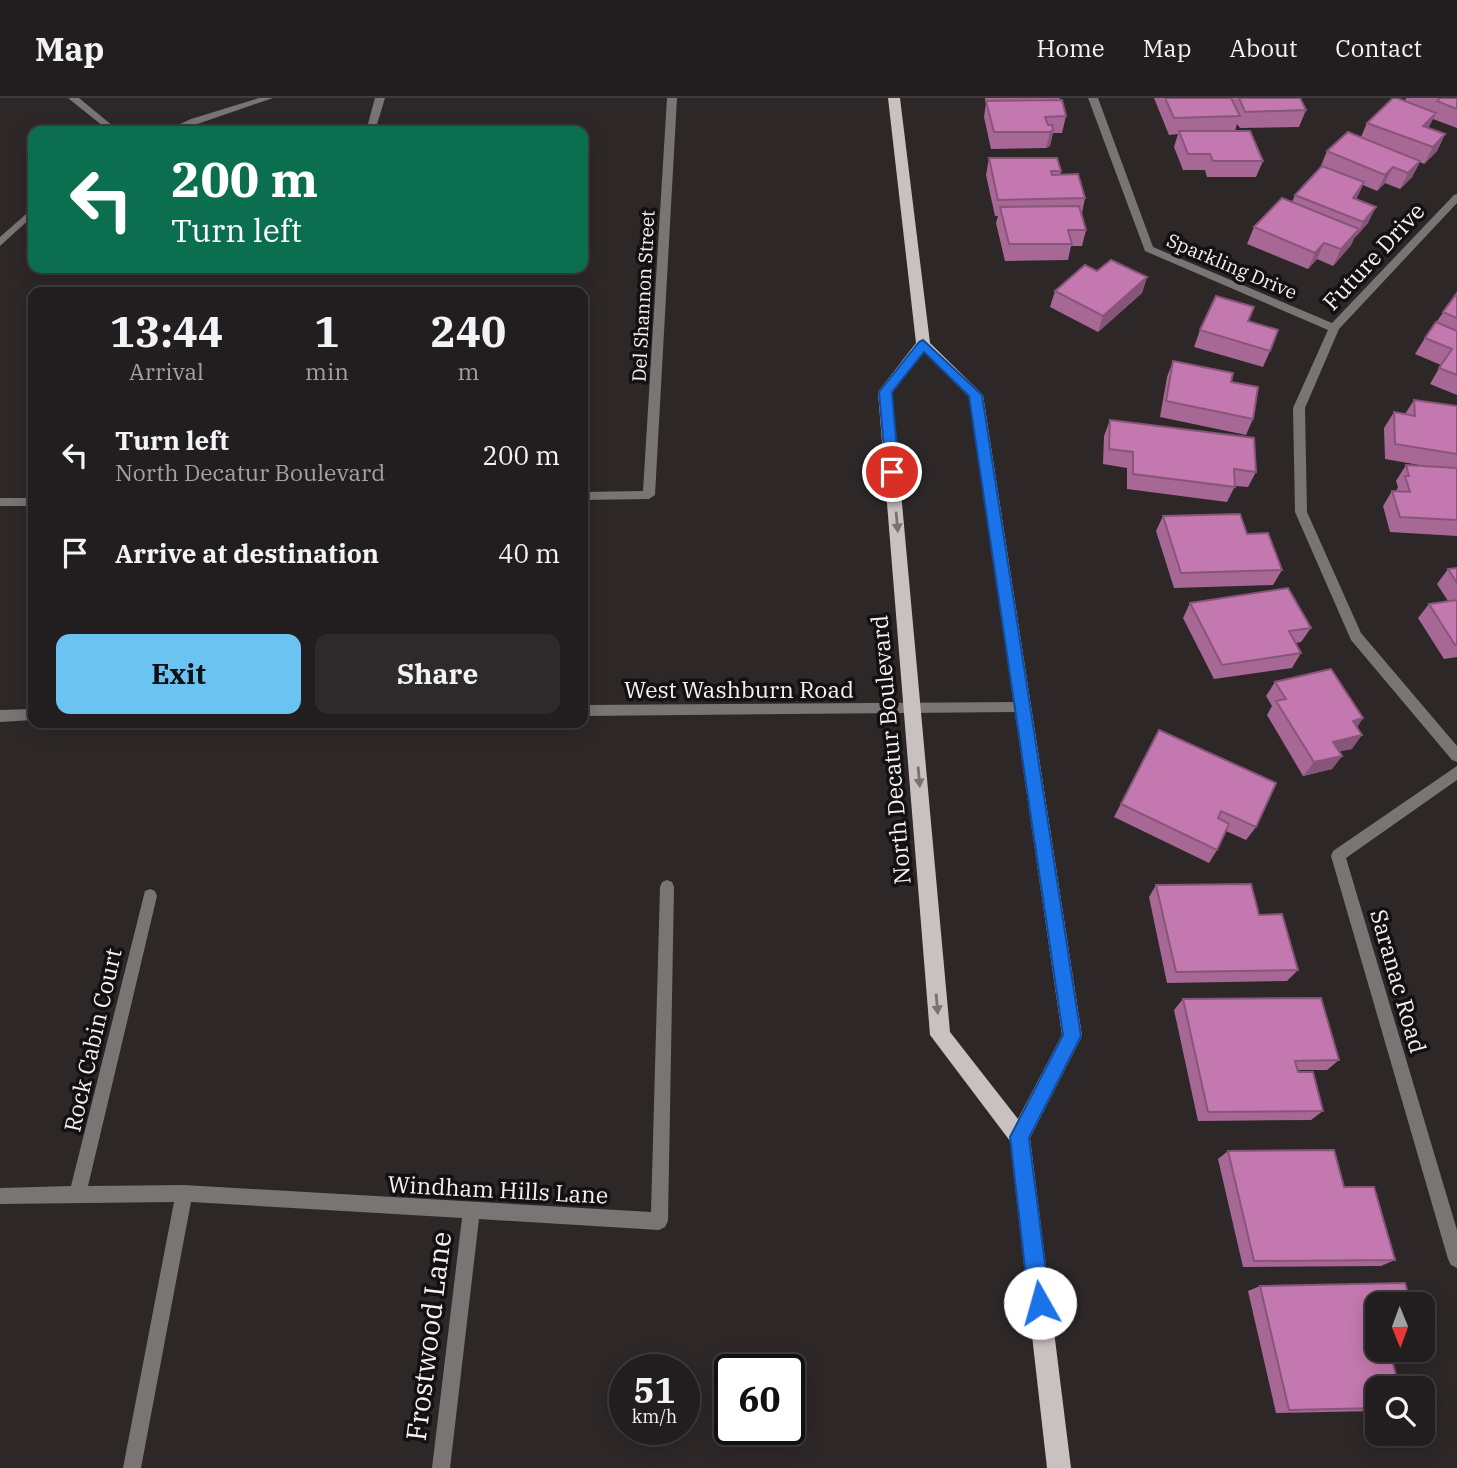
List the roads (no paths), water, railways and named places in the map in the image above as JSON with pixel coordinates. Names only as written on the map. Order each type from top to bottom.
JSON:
[{"type":"main road","points":[[894,98],[923,344],[976,395],[1072,1036],[1020,1137],[1059,1468]]},
{"type":"main road","name":"North Decatur Boulevard","points":[[923,344],[886,392],[940,1035],[1020,1137]]},
{"type":"street","points":[[73,98],[108,126]]},
{"type":"street","points":[[182,126],[268,98]]},
{"type":"street","points":[[372,126],[380,98]]},
{"type":"street","name":"Del Shannon Street","points":[[588,496],[649,495],[672,98]]},
{"type":"street","name":"Sparkling Drive","points":[[1093,98],[1149,249],[1334,328]]},
{"type":"street","name":"Future Drive","points":[[1457,197],[1334,328],[1298,408],[1301,512],[1356,636],[1457,756]]},
{"type":"street","points":[[0,243],[28,217]]},
{"type":"street","points":[[0,502],[28,502]]},
{"type":"street","name":"West Washburn Road","points":[[588,711],[1021,707]]},
{"type":"street","points":[[0,716],[28,715]]},
{"type":"street","name":"Saranac Road","points":[[1457,772],[1338,856],[1457,1259]]},
{"type":"street","name":"Windham Hills Lane","points":[[0,1196],[184,1193],[659,1221],[667,887]]},
{"type":"street","name":"Rock Cabin Court","points":[[78,1195],[149,896]]},
{"type":"street","points":[[132,1468],[184,1193]]},
{"type":"street","name":"Frostwood Lane","points":[[441,1468],[471,1210]]}]
